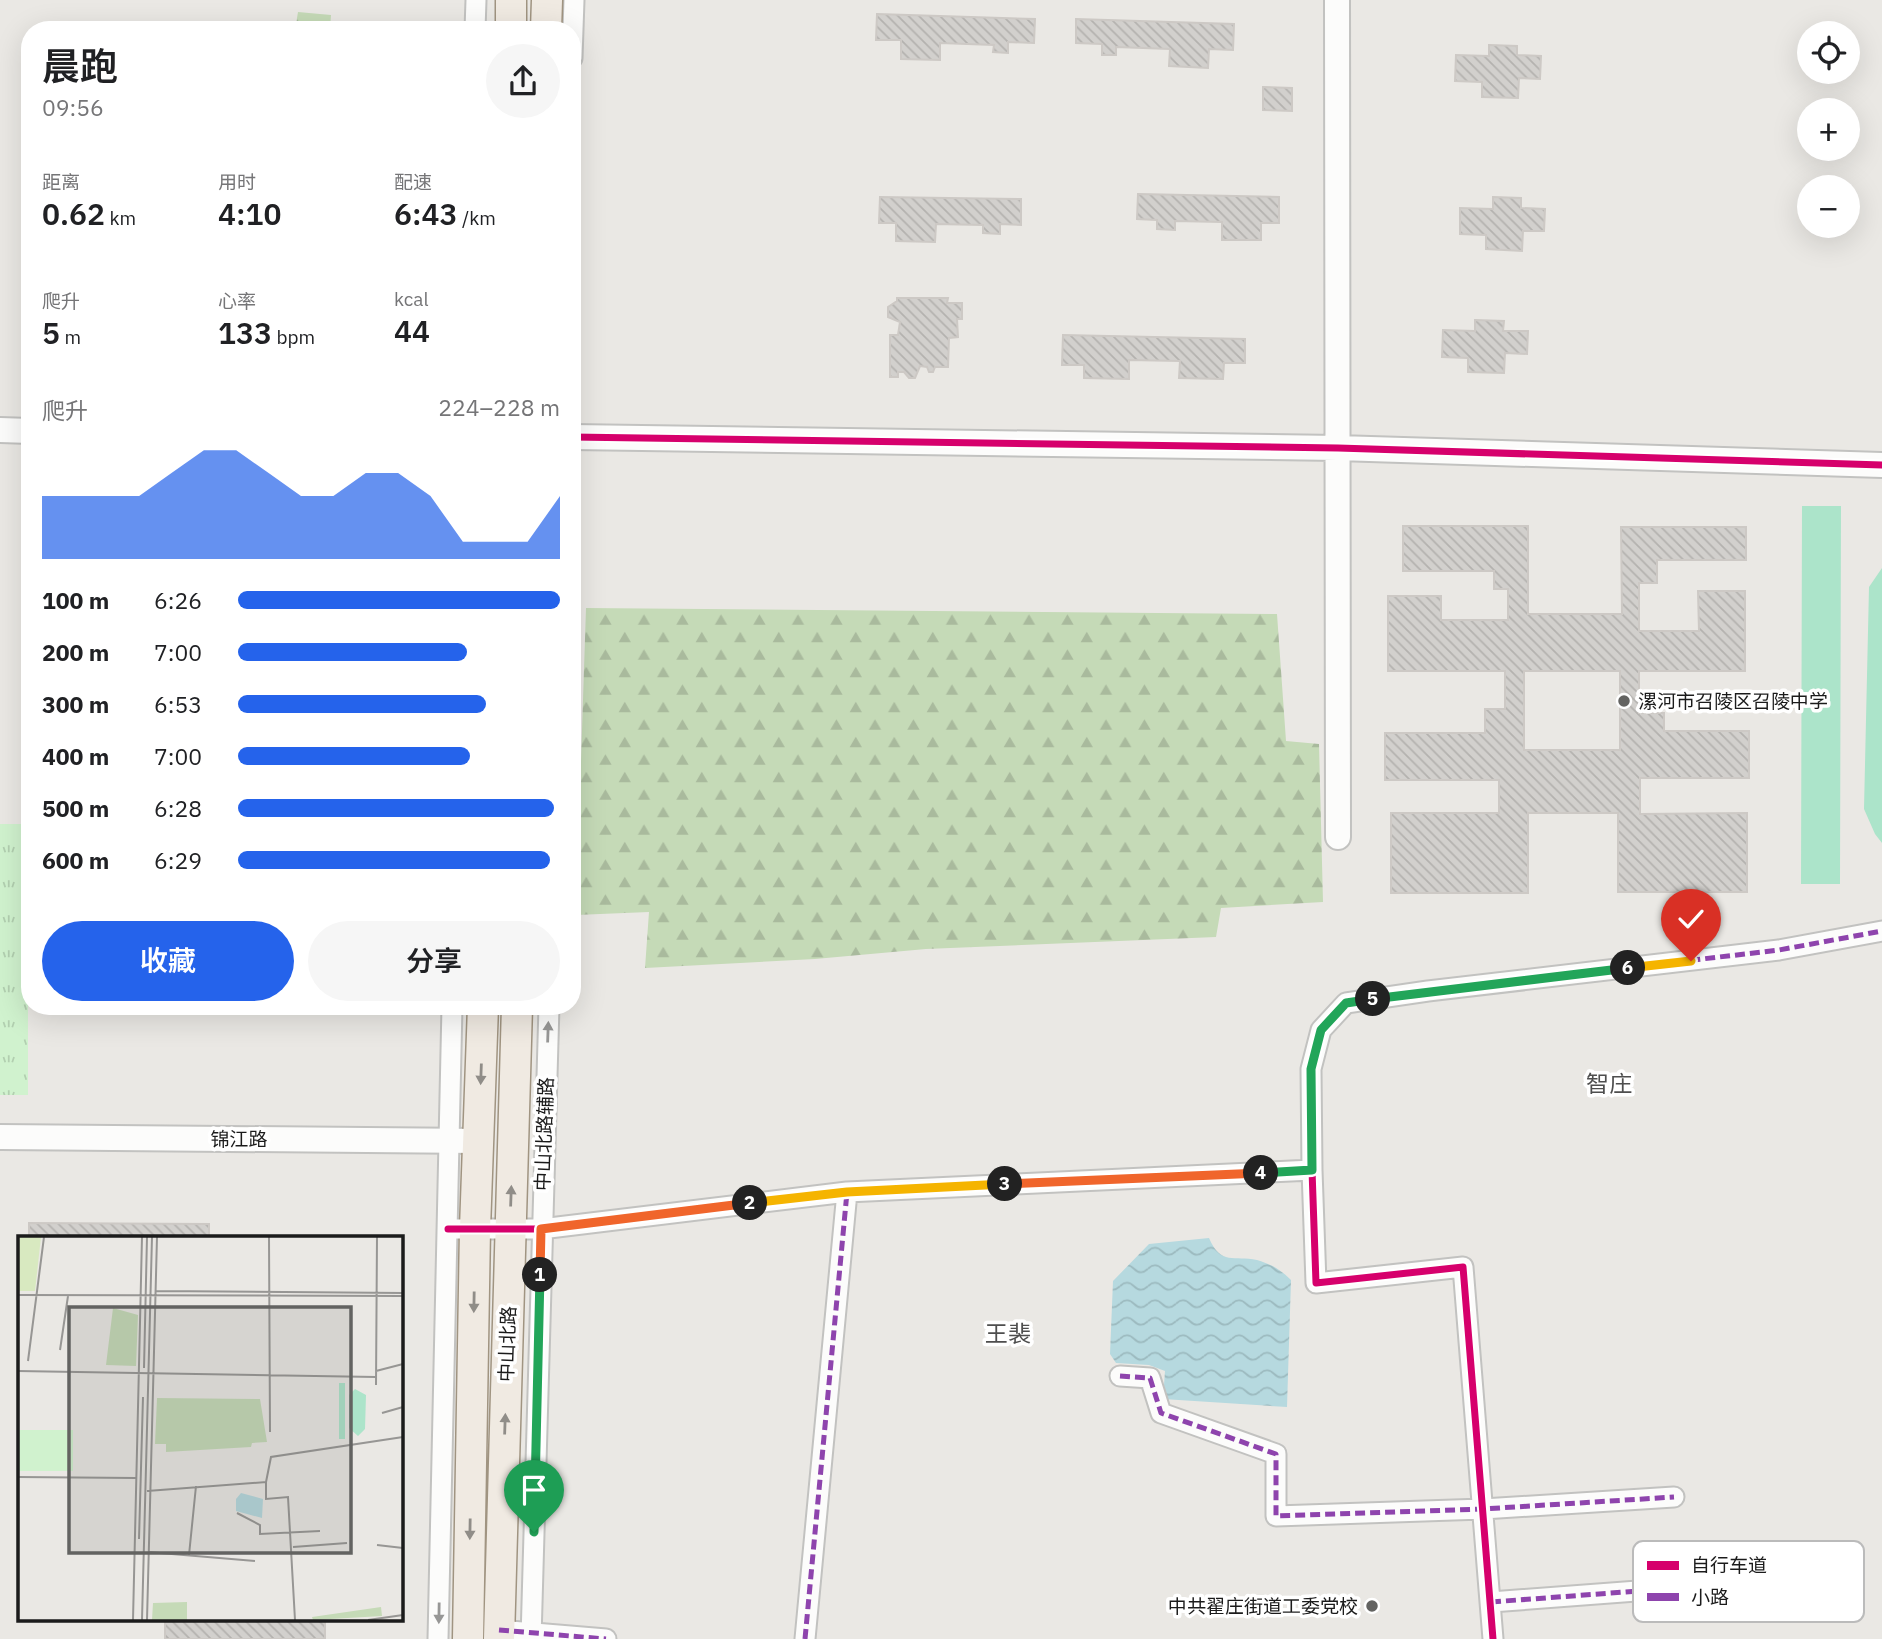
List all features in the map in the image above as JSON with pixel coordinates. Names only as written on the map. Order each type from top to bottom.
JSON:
[{"type":"main road","points":[[511,0],[511,21]]},
{"type":"main road","points":[[546,21],[547,0]]},
{"type":"main road","name":"中山北路","points":[[468,1639],[461,1229],[479,1141],[483,1015]]},
{"type":"main road","name":"中山北路","points":[[499,1635],[517,1015]]},
{"type":"street","points":[[475,21],[476,0]]},
{"type":"street","points":[[573,21],[574,0]]},
{"type":"street","points":[[1338,0],[1338,837]]},
{"type":"street","points":[[0,430],[21,430]]},
{"type":"street","points":[[581,437],[1338,447],[1882,465]]},
{"type":"street","points":[[1493,1639],[1463,1267],[1316,1283],[1311,1069],[1321,1030],[1346,1003],[1779,950],[1882,931]]},
{"type":"street","points":[[438,1639],[461,1229],[449,1140],[452,1015]]},
{"type":"street","name":"中山北路辅路","points":[[531,1636],[549,1015]]},
{"type":"street","name":"锦江路","points":[[0,1137],[479,1141]]},
{"type":"street","points":[[461,1229],[541,1229],[847,1192],[1312,1170]]},
{"type":"street","points":[[805,1639],[847,1192]]},
{"type":"street","points":[[1120,1376],[1150,1378],[1161,1413],[1276,1454],[1276,1516],[1483,1509],[1674,1497]]},
{"type":"street","points":[[1491,1602],[1633,1591]]},
{"type":"street","points":[[499,1635],[606,1639]]},
{"type":"green space","points":[[298,12],[331,15],[331,21],[296,21]]},
{"type":"green space","points":[[1802,506],[1841,506],[1840,884],[1801,884]]},
{"type":"green space","points":[[1882,568],[1882,843],[1864,809],[1869,587]]},
{"type":"green space","points":[[586,608],[1277,614],[1286,741],[1319,744],[1323,902],[1221,908],[1216,937],[926,949],[815,959],[645,968],[649,912],[581,915],[581,762]]},
{"type":"green space","points":[[0,824],[21,824],[21,1015],[28,1015],[28,1095],[0,1095]]},
{"type":"water","points":[[1209,1238],[1218,1253],[1223,1256],[1262,1262],[1291,1280],[1287,1407],[1163,1399],[1165,1371],[1149,1365],[1116,1363],[1110,1354],[1113,1281],[1149,1244]]},
{"type":"building","points":[[877,14],[1035,19],[1034,43],[1008,42],[1008,53],[993,52],[994,45],[940,43],[940,60],[901,59],[901,40],[876,40]]},
{"type":"building","points":[[1076,19],[1234,24],[1233,50],[1209,49],[1208,68],[1169,66],[1170,49],[1116,47],[1116,55],[1102,55],[1102,44],[1076,43]]},
{"type":"building","points":[[1489,45],[1517,46],[1517,55],[1541,56],[1540,79],[1519,78],[1518,98],[1482,97],[1482,82],[1455,81],[1456,55],[1489,56]]},
{"type":"building","points":[[1263,87],[1292,88],[1292,111],[1263,110]]},
{"type":"building","points":[[1138,194],[1279,197],[1279,223],[1261,223],[1261,240],[1222,240],[1222,222],[1175,221],[1175,230],[1157,229],[1157,220],[1137,219]]},
{"type":"building","points":[[880,197],[1021,199],[1021,225],[1000,224],[1000,234],[983,233],[983,225],[936,224],[935,242],[896,241],[896,223],[879,223]]},
{"type":"building","points":[[1493,197],[1521,198],[1521,208],[1545,209],[1544,231],[1523,231],[1522,251],[1486,249],[1486,235],[1460,234],[1460,208],[1493,209]]},
{"type":"building","points":[[897,298],[948,298],[947,303],[962,303],[962,319],[957,319],[958,337],[949,338],[948,367],[935,367],[933,372],[929,372],[927,367],[920,366],[915,378],[909,378],[904,372],[898,372],[898,377],[890,377],[890,335],[898,335],[900,322],[888,317],[888,307],[897,301]]},
{"type":"building","points":[[1475,320],[1504,321],[1503,331],[1528,331],[1527,354],[1505,353],[1504,373],[1468,372],[1468,358],[1442,357],[1443,330],[1475,331]]},
{"type":"building","points":[[1063,335],[1245,339],[1245,363],[1224,363],[1223,379],[1179,378],[1180,361],[1129,360],[1129,379],[1084,378],[1084,365],[1062,365]]},
{"type":"building","points":[[1403,526],[1528,526],[1528,614],[1622,614],[1621,527],[1746,527],[1746,560],[1657,560],[1657,583],[1639,583],[1639,631],[1699,631],[1698,591],[1745,591],[1745,671],[1639,671],[1639,713],[1664,713],[1664,731],[1749,731],[1749,778],[1640,778],[1640,814],[1747,813],[1747,892],[1618,892],[1618,813],[1528,813],[1528,893],[1391,893],[1391,813],[1499,813],[1499,780],[1385,780],[1385,733],[1485,733],[1485,709],[1505,709],[1505,671],[1388,671],[1388,596],[1441,596],[1441,620],[1508,620],[1508,589],[1494,589],[1494,571],[1403,571]],"holes":[[[1524,671],[1620,671],[1620,750],[1524,750]]]},
{"type":"building","points":[[29,1223],[209,1224],[209,1236],[29,1236]]},
{"type":"building","points":[[165,1622],[325,1622],[325,1639],[165,1639]]},
{"type":"marked path","points":[[1312,1170],[1311,1069],[1321,1030],[1346,1003],[1779,950],[1882,931]]},
{"type":"marked path","points":[[805,1639],[847,1192]]},
{"type":"marked path","points":[[1120,1376],[1150,1378],[1161,1413],[1276,1454],[1276,1516],[1483,1509],[1674,1497]]},
{"type":"marked path","points":[[1491,1602],[1633,1591]]},
{"type":"marked path","points":[[499,1630],[606,1639]]},
{"type":"cycle path","points":[[581,437],[1338,448],[1882,465]]},
{"type":"cycle path","points":[[448,1229],[541,1229],[847,1192],[1312,1170],[1316,1283],[1463,1267],[1493,1639]]},
{"type":"place","name":"漯河市召陵区召陵中学","points":[[1624,701]]},
{"type":"place","name":"中共翟庄街道工委党校","points":[[1372,1606]]},
{"type":"district","name":"智庄","points":[[1609,1084]]},
{"type":"district","name":"王裴","points":[[1008,1334]]},
{"type":"route","points":[[534,1532],[541,1229],[847,1192],[1312,1170],[1311,1069],[1321,1030],[1346,1003],[1691,961]]}]
